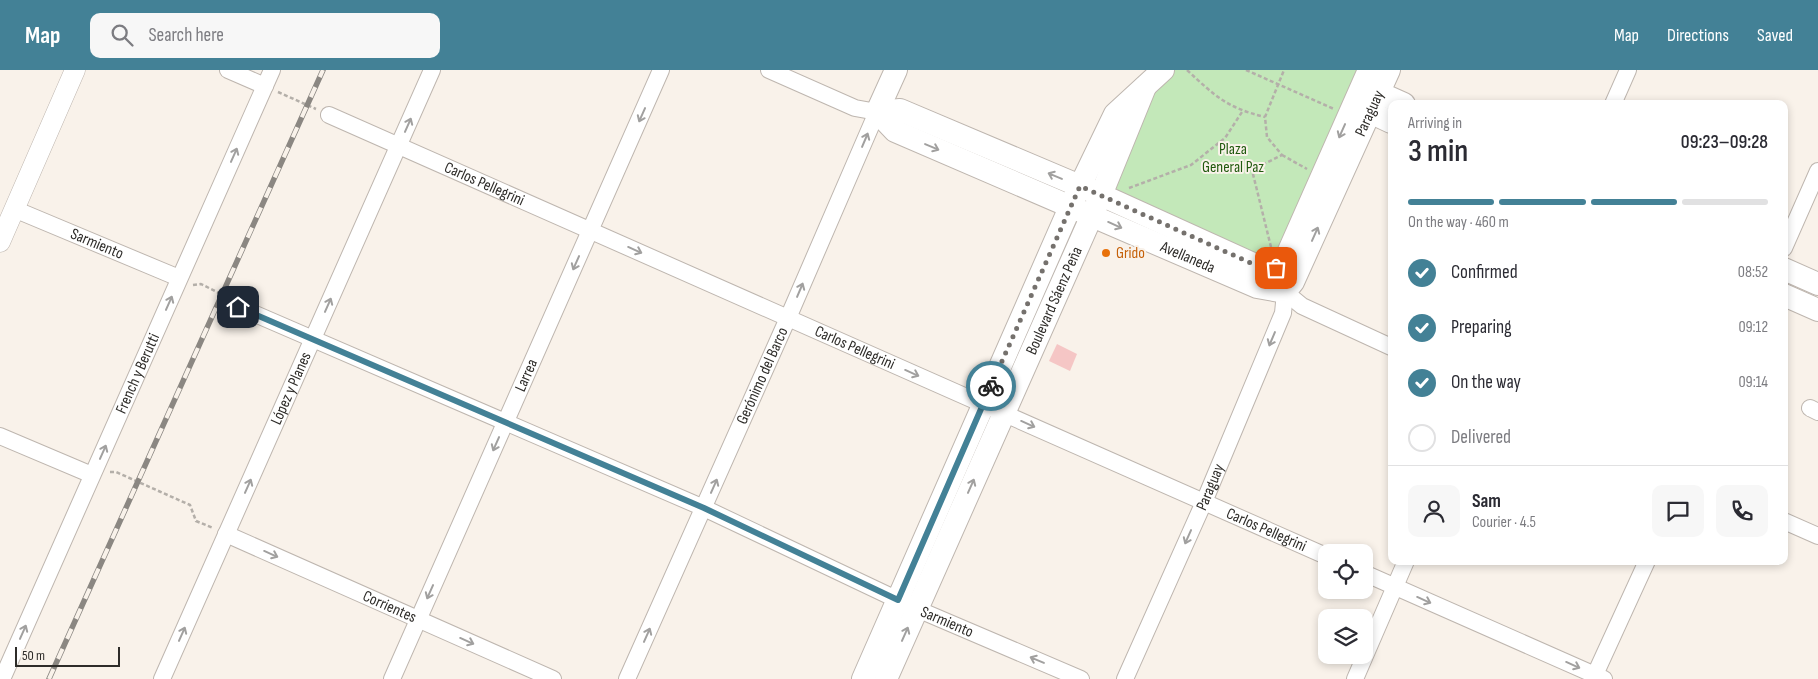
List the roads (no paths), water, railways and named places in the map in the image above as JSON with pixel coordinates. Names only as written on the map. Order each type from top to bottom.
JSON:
[{"type":"main road","name":"Gerónimo del Barco","points":[[877,112],[896,70]]},
{"type":"main road","name":"Boulevard Sáenz Peña","points":[[863,679],[907,605],[993,409],[1076,196],[1115,114],[1163,70]]},
{"type":"main road","name":"Paraguay","points":[[1285,292],[1276,268],[1288,253],[1322,177],[1364,97],[1389,70]]},
{"type":"main road","name":"Boulevard Sáenz Peña","points":[[993,409],[1096,205],[1145,86]]},
{"type":"main road","name":"Paraguay","points":[[1285,292],[1293,282],[1364,97]]},
{"type":"main road","points":[[1364,97],[1388,101]]},
{"type":"main road","points":[[1364,97],[1388,119]]},
{"type":"main road","name":"Avellaneda","points":[[877,112],[900,110],[1096,205],[1257,287],[1285,292]]},
{"type":"main road","name":"Avellaneda","points":[[1096,205],[1264,269],[1276,268]]},
{"type":"main road","points":[[1788,272],[1818,284]]},
{"type":"main road","points":[[1788,297],[1818,310]]},
{"type":"main road","name":"Boulevard Sáenz Peña","points":[[886,679],[907,605]]},
{"type":"street","points":[[0,242],[75,70]]},
{"type":"street","points":[[228,70],[265,86]]},
{"type":"street","name":"French y Berutti","points":[[4,677],[272,70]]},
{"type":"street","name":"López y Planes","points":[[162,679],[432,70]]},
{"type":"street","name":"Larrea","points":[[392,679],[661,70]]},
{"type":"street","name":"Avellaneda","points":[[768,70],[855,108],[877,112]]},
{"type":"street","points":[[1615,100],[1628,70]]},
{"type":"street","name":"Gerónimo del Barco","points":[[627,679],[788,318],[877,112]]},
{"type":"street","name":"Carlos Pellegrini","points":[[329,115],[1318,552]]},
{"type":"street","points":[[1788,239],[1818,171]]},
{"type":"street","name":"Sarmiento","points":[[14,209],[180,278]]},
{"type":"street","name":"Avellaneda","points":[[1285,292],[1302,306],[1388,346]]},
{"type":"street","name":"Paraguay","points":[[1125,679],[1204,502],[1283,313],[1285,292]]},
{"type":"street","name":"Sarmiento","points":[[238,307],[704,508],[907,605],[1081,679]]},
{"type":"street","points":[[0,436],[93,474]]},
{"type":"street","points":[[1788,523],[1818,536]]},
{"type":"street","name":"Corrientes","points":[[226,534],[553,679]]},
{"type":"street","points":[[1356,679],[1404,565]]},
{"type":"street","points":[[1373,577],[1598,678],[1645,565]]},
{"type":"railway","points":[[49,679],[323,70]]},
{"type":"place","name":"Grido","points":[[1106,253]]},
{"type":"park label","name":"Plaza General Paz","points":[[1233,158]]}]
